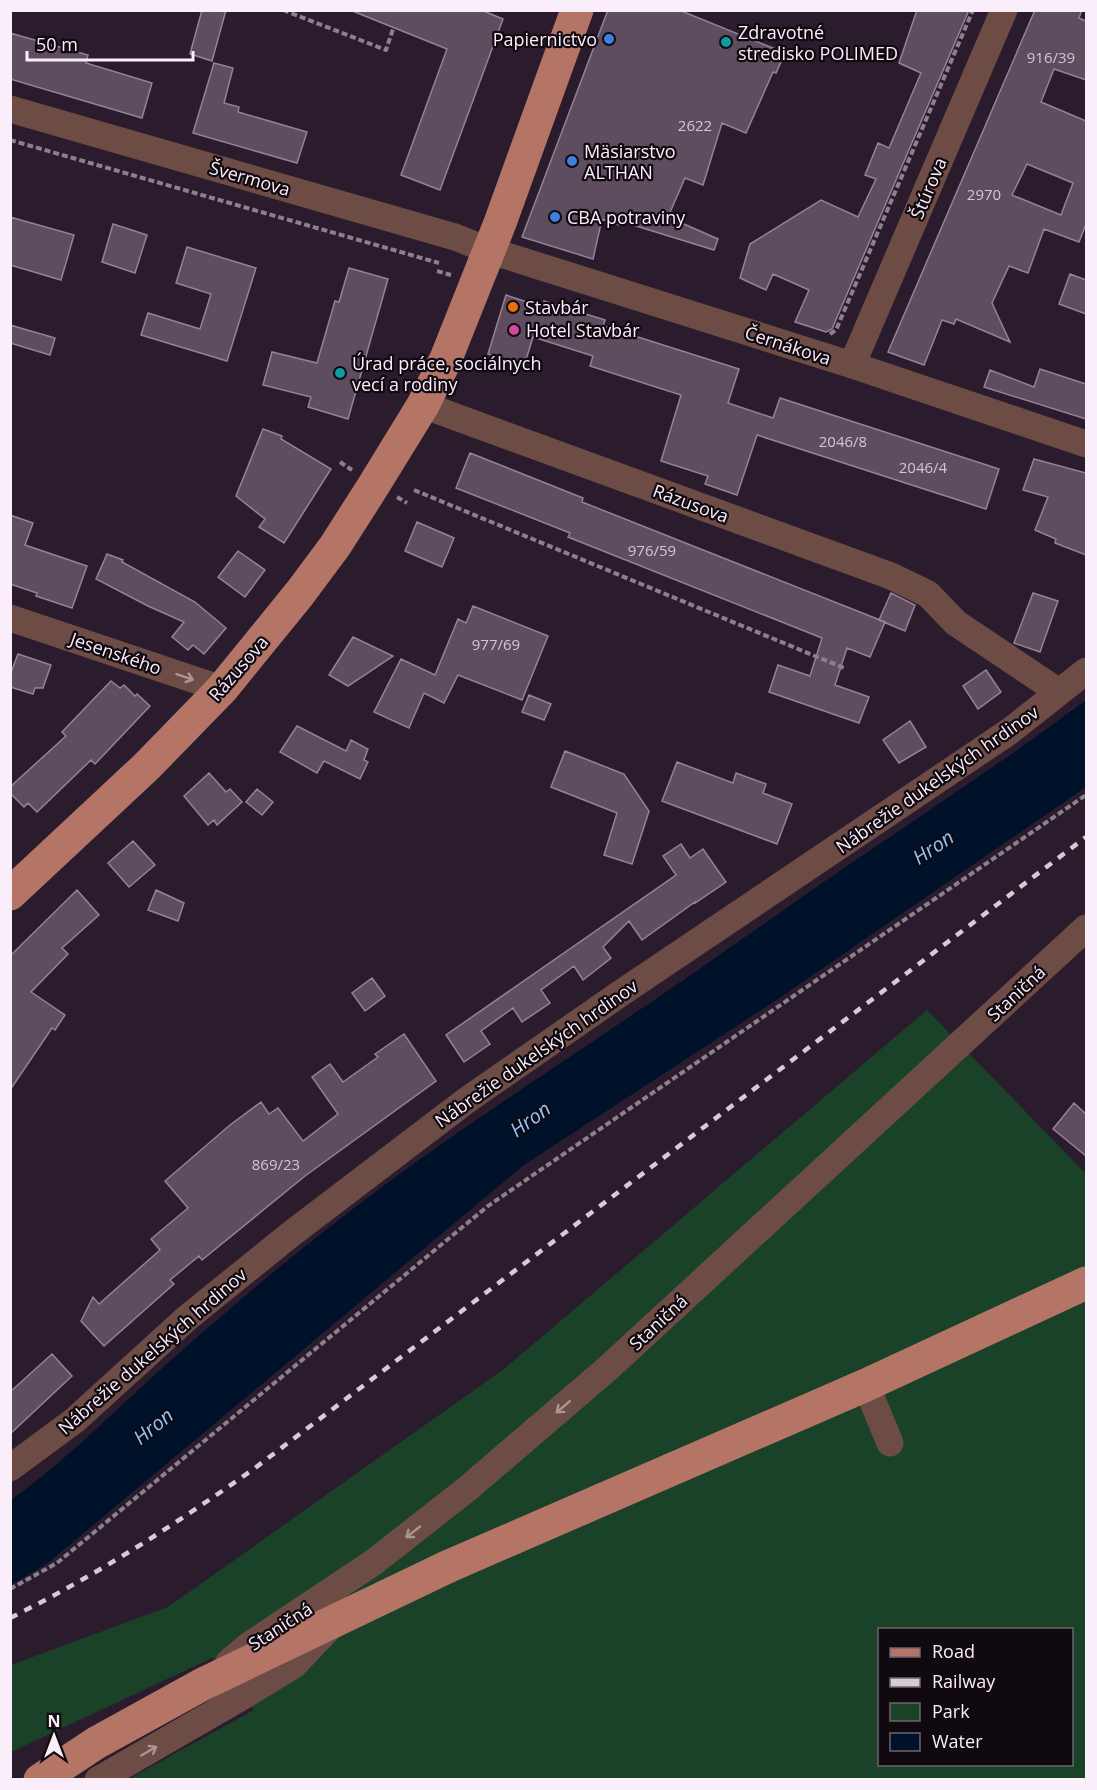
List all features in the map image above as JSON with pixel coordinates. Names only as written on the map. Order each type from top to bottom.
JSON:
[{"type":"main road","name":"Rázusova","points":[[10,894],[146,767],[222,689],[335,546],[423,405],[445,361],[500,223],[577,10]]},
{"type":"main road","points":[[40,1779],[96,1743],[203,1684],[447,1567],[866,1385],[1086,1283]]},
{"type":"street","name":"Štúrova","points":[[852,365],[1004,10]]},
{"type":"street","name":"Švermova","points":[[10,109],[455,237],[488,250]]},
{"type":"street","name":"Černákova","points":[[488,250],[852,365],[1086,444]]},
{"type":"street","name":"Rázusova","points":[[423,405],[891,576],[928,594],[956,623],[1059,692]]},
{"type":"street","name":"Jesenského","points":[[10,618],[222,689]]},
{"type":"street","name":"Nábrežie dukelských hrdinov","points":[[10,1468],[75,1420],[187,1318],[291,1234],[467,1100],[621,993],[1010,731],[1086,671]]},
{"type":"street","name":"Staničná","points":[[203,1684],[248,1646],[374,1562],[467,1490],[607,1369],[1086,928]]},
{"type":"street","points":[[866,1385],[890,1443]]},
{"type":"street","points":[[98,1779],[294,1665],[337,1620]]},
{"type":"path","points":[[284,10],[386,50],[393,29]]},
{"type":"path","points":[[829,334],[836,330],[973,10]]},
{"type":"path","points":[[10,140],[439,263]]},
{"type":"path","points":[[437,271],[448,274]]},
{"type":"path","points":[[414,490],[844,668]]},
{"type":"path","points":[[10,1589],[57,1563],[488,1206],[1086,795]]},
{"type":"green space","points":[[927,1010],[1086,1174],[1086,1779],[129,1779],[254,1710],[212,1658],[11,1752],[11,1665],[168,1607],[504,1369]]},
{"type":"water","name":"Hron","points":[[1086,700],[1086,787],[778,999],[524,1165],[48,1563],[11,1585],[11,1500],[64,1458],[262,1281],[321,1233],[412,1165],[992,768]]},
{"type":"building","points":[[202,10],[226,10],[212,61],[190,54]]},
{"type":"building","points":[[350,10],[481,10],[503,19],[440,190],[401,175],[447,49]]},
{"type":"building","points":[[608,10],[679,10],[785,53],[776,73],[773,72],[746,133],[722,123],[703,185],[685,178],[668,217],[718,239],[714,250],[620,221],[619,225],[602,219],[593,259],[522,237]]},
{"type":"building","points":[[917,10],[969,10],[832,329],[826,332],[795,322],[809,290],[773,274],[766,290],[740,278],[750,244],[821,200],[858,217],[876,179],[865,175],[878,143],[889,148],[921,73],[899,63]]},
{"type":"building","points":[[1035,10],[1082,10],[1079,18],[1086,21],[1086,80],[1054,69],[1041,102],[1086,121],[1086,224],[1079,242],[1044,229],[1028,273],[1009,266],[992,303],[1010,342],[956,319],[954,324],[942,320],[924,365],[888,352]],"holes":[[[1027,164],[1073,183],[1061,215],[1012,195]]]},
{"type":"building","points":[[10,33],[88,55],[86,63],[152,83],[142,118],[10,79]]},
{"type":"building","points":[[214,63],[233,68],[224,103],[239,107],[238,112],[307,132],[297,163],[193,133]]},
{"type":"building","points":[[10,217],[74,235],[61,280],[10,265]]},
{"type":"building","points":[[113,224],[147,235],[135,273],[102,262]]},
{"type":"building","points":[[187,247],[256,268],[227,361],[141,335],[148,313],[200,329],[211,294],[176,283]]},
{"type":"building","name":"Úrad práce, sociálnych vecí a rodiny","points":[[349,268],[388,279],[348,419],[308,407],[311,397],[263,385],[272,352],[317,363],[335,301],[339,302]]},
{"type":"building","points":[[1070,274],[1086,280],[1086,314],[1059,304]]},
{"type":"building","points":[[506,295],[542,307],[544,301],[605,320],[603,326],[739,369],[728,403],[773,418],[780,398],[999,469],[986,509],[757,435],[737,495],[705,484],[708,476],[661,461],[681,395],[590,366],[593,356],[533,337],[524,366],[488,354]]},
{"type":"building","points":[[10,325],[55,338],[50,355],[10,343]]},
{"type":"building","points":[[1040,369],[1086,384],[1086,419],[984,387],[990,370],[1034,387]]},
{"type":"building","points":[[263,429],[282,436],[281,439],[331,469],[284,543],[259,527],[265,519],[236,496]]},
{"type":"building","points":[[470,453],[583,498],[582,502],[885,622],[870,657],[847,648],[835,685],[869,697],[859,723],[769,692],[778,665],[810,676],[822,638],[568,537],[570,533],[456,488]]},
{"type":"building","points":[[1034,459],[1086,473],[1086,555],[1055,543],[1056,539],[1035,530],[1048,497],[1023,490]]},
{"type":"building","points":[[10,515],[33,523],[25,545],[87,566],[72,608],[36,596],[37,593],[10,584]]},
{"type":"building","points":[[417,522],[454,538],[442,567],[405,551]]},
{"type":"building","points":[[238,551],[265,570],[245,597],[218,577]]},
{"type":"building","points":[[107,554],[123,560],[122,562],[195,602],[226,628],[204,654],[193,645],[188,650],[172,637],[184,622],[96,579]]},
{"type":"building","points":[[891,593],[915,605],[905,631],[879,620]]},
{"type":"building","points":[[1033,593],[1058,601],[1040,652],[1014,643]]},
{"type":"building","points":[[473,606],[548,636],[522,700],[458,675],[444,703],[424,693],[409,728],[374,712],[401,659],[435,675],[458,619],[466,623]]},
{"type":"building","points":[[353,637],[393,656],[348,686],[329,675]]},
{"type":"building","points":[[18,654],[51,665],[43,688],[35,688],[33,694],[10,687],[10,675]]},
{"type":"building","points":[[986,670],[1001,692],[978,709],[963,686]]},
{"type":"building","points":[[111,681],[120,688],[124,685],[150,706],[95,764],[91,760],[37,812],[28,803],[24,807],[10,793],[10,787],[66,736],[62,732]]},
{"type":"building","points":[[529,695],[551,704],[544,720],[522,712]]},
{"type":"building","points":[[910,721],[926,747],[899,763],[883,740]]},
{"type":"building","points":[[297,726],[346,751],[351,740],[368,749],[364,760],[368,762],[360,779],[324,761],[317,773],[280,752]]},
{"type":"building","points":[[565,751],[624,774],[649,811],[632,864],[604,855],[617,813],[551,787]]},
{"type":"building","points":[[677,762],[733,783],[736,773],[766,784],[763,793],[792,804],[777,844],[662,801]]},
{"type":"building","points":[[209,773],[226,792],[230,789],[242,802],[217,825],[214,820],[208,825],[184,796]]},
{"type":"building","points":[[257,789],[273,802],[262,815],[246,802]]},
{"type":"building","points":[[133,841],[155,865],[129,887],[108,863]]},
{"type":"building","points":[[681,844],[690,858],[703,849],[726,882],[642,940],[629,921],[603,947],[611,958],[583,980],[574,966],[541,990],[550,1003],[522,1022],[513,1008],[481,1031],[490,1044],[464,1062],[446,1035],[676,875],[663,856]]},
{"type":"building","points":[[77,890],[99,915],[62,948],[68,954],[31,992],[65,1015],[55,1030],[52,1028],[10,1090],[10,956]]},
{"type":"building","points":[[156,890],[184,903],[178,921],[148,910]]},
{"type":"building","points":[[372,978],[385,996],[365,1011],[352,993]]},
{"type":"building","points":[[404,1034],[436,1081],[305,1176],[202,1260],[199,1256],[170,1280],[174,1284],[104,1346],[81,1321],[93,1297],[99,1304],[160,1250],[151,1239],[188,1208],[165,1181],[230,1125],[261,1102],[269,1114],[278,1108],[303,1141],[338,1114],[312,1077],[330,1064],[343,1082],[378,1057],[375,1054]]},
{"type":"building","points":[[1074,1103],[1086,1114],[1086,1156],[1053,1129]]},
{"type":"building","points":[[52,1354],[72,1376],[10,1434],[10,1392]]},
{"type":"railway","points":[[10,1618],[136,1548],[255,1468],[1086,837]]},
{"type":"place","name":"Papiernictvo","points":[[609,39]]},
{"type":"place","name":"Zdravotné stredisko POLIMED","points":[[726,42]]},
{"type":"place","name":"Mäsiarstvo ALTHAN","points":[[572,161]]},
{"type":"place","name":"CBA potraviny","points":[[555,217]]},
{"type":"place","name":"Stavbár","points":[[513,307]]},
{"type":"place","name":"Hotel Stavbár","points":[[514,330]]},
{"type":"place","name":"Úrad práce, sociálnych vecí a rodiny","points":[[340,373]]}]
